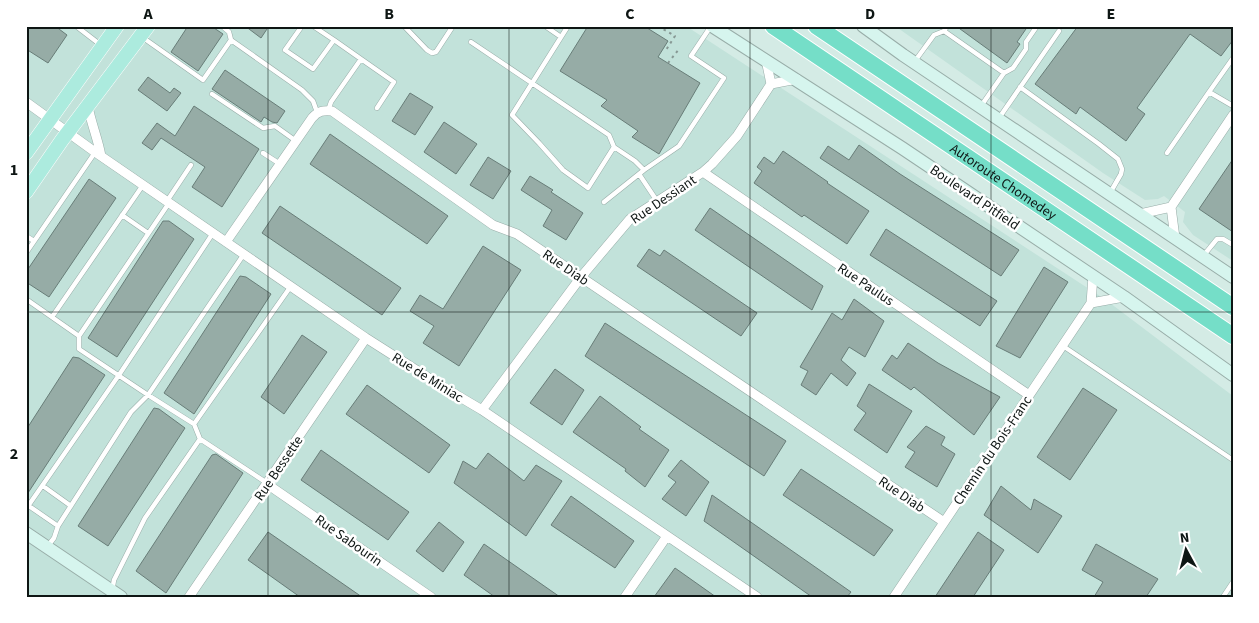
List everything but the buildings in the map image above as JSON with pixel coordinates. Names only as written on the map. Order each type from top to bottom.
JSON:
[{"type":"highway","name":"Autoroute Chomedey","points":[[773,26],[1230,335]]},
{"type":"highway","name":"Autoroute Chomedey","points":[[816,26],[1233,307]]},
{"type":"main road","points":[[26,152],[117,26]]},
{"type":"main road","name":"Boulevard Pitfield","points":[[711,26],[902,148],[1124,297],[1233,375]]},
{"type":"main road","points":[[863,26],[1233,277]]},
{"type":"main road","points":[[26,192],[144,31]]},
{"type":"main road","points":[[26,533],[114,595]]},
{"type":"street","points":[[766,60],[771,84],[797,80]]},
{"type":"street","name":"Rue Dessiant","points":[[482,410],[581,277],[630,219],[703,172],[721,155],[737,136],[771,84]]},
{"type":"street","name":"Rue de Miniac","points":[[26,102],[68,133],[98,151],[143,185],[366,338],[442,387],[482,410],[757,597]]},
{"type":"street","points":[[88,106],[98,151]]},
{"type":"street","points":[[226,242],[317,112],[328,111]]},
{"type":"street","name":"Rue Diab","points":[[328,111],[332,111],[492,225],[517,234],[944,522]]},
{"type":"street","points":[[1175,238],[1171,207],[1233,115]]},
{"type":"street","name":"Rue Paulus","points":[[703,172],[1029,395]]},
{"type":"street","points":[[1140,214],[1171,207]]},
{"type":"street","points":[[1093,276],[1091,303],[1124,297]]},
{"type":"street","name":"Chemin du Bois-Franc","points":[[894,597],[1091,303]]},
{"type":"street","name":"Rue Bessette","points":[[189,597],[366,338]]},
{"type":"street","name":"Rue Sabourin","points":[[267,484],[431,597]]},
{"type":"street","points":[[625,597],[667,536]]},
{"type":"lane","points":[[76,26],[103,46]]},
{"type":"lane","points":[[222,26],[229,32],[231,40],[302,90],[313,101],[317,112]]},
{"type":"lane","points":[[302,26],[285,50],[313,69],[334,40]]},
{"type":"lane","points":[[313,26],[394,82],[377,108]]},
{"type":"lane","points":[[404,26],[432,53],[436,52],[453,26]]},
{"type":"lane","points":[[545,26],[561,37]]},
{"type":"lane","points":[[568,26],[512,115],[569,176],[588,188],[614,147]]},
{"type":"lane","points":[[604,202],[682,143],[724,78],[690,56],[711,26]]},
{"type":"lane","points":[[980,107],[1004,73],[1013,68],[1026,49],[1026,42],[1038,26]]},
{"type":"lane","points":[[914,62],[934,35],[945,29],[1004,73]]},
{"type":"lane","points":[[144,31],[203,80],[231,40]]},
{"type":"lane","points":[[998,119],[1059,31]]},
{"type":"lane","points":[[471,42],[609,135],[614,147],[636,161],[644,170]]},
{"type":"lane","points":[[1167,153],[1233,58]]},
{"type":"lane","points":[[328,111],[331,102],[361,60]]},
{"type":"lane","points":[[1020,87],[1118,159],[1121,164],[1122,174],[1109,194]]},
{"type":"lane","points":[[1209,92],[1233,106]]},
{"type":"lane","points":[[212,94],[263,128],[274,126],[296,141]]},
{"type":"lane","points":[[26,252],[98,151]]},
{"type":"lane","points":[[263,153],[280,164]]},
{"type":"lane","points":[[191,165],[79,336],[79,349],[194,424],[200,439],[267,484]]},
{"type":"lane","points":[[639,174],[657,201]]},
{"type":"lane","points":[[52,317],[143,185]]},
{"type":"lane","points":[[122,215],[148,233]]},
{"type":"lane","points":[[58,526],[28,507],[119,375],[213,233]]},
{"type":"lane","points":[[26,236],[34,241]]},
{"type":"lane","points":[[1203,257],[1217,239],[1223,239],[1233,245]]},
{"type":"lane","points":[[47,547],[54,538],[58,526],[131,412],[148,395],[244,254]]},
{"type":"lane","points":[[194,424],[291,286]]},
{"type":"lane","points":[[26,299],[79,336]]},
{"type":"lane","points":[[1063,346],[1233,460]]},
{"type":"lane","points":[[114,595],[114,580],[146,518],[200,439]]},
{"type":"lane","points":[[43,486],[71,506]]},
{"type":"lane","points":[[1223,597],[1233,582]]},
{"type":"path","points":[[658,26],[674,36],[666,50]]},
{"type":"path","points":[[670,44],[674,46]]},
{"type":"path","points":[[668,63],[679,50]]},
{"type":"shaded area","points":[[26,26],[686,26],[1106,300],[1233,396],[1233,597],[26,597]]},
{"type":"shaded area","points":[[895,26],[1233,26],[1233,261],[1193,235],[1183,222],[1185,212],[1164,196],[1158,199],[1145,200],[1103,173]]}]
